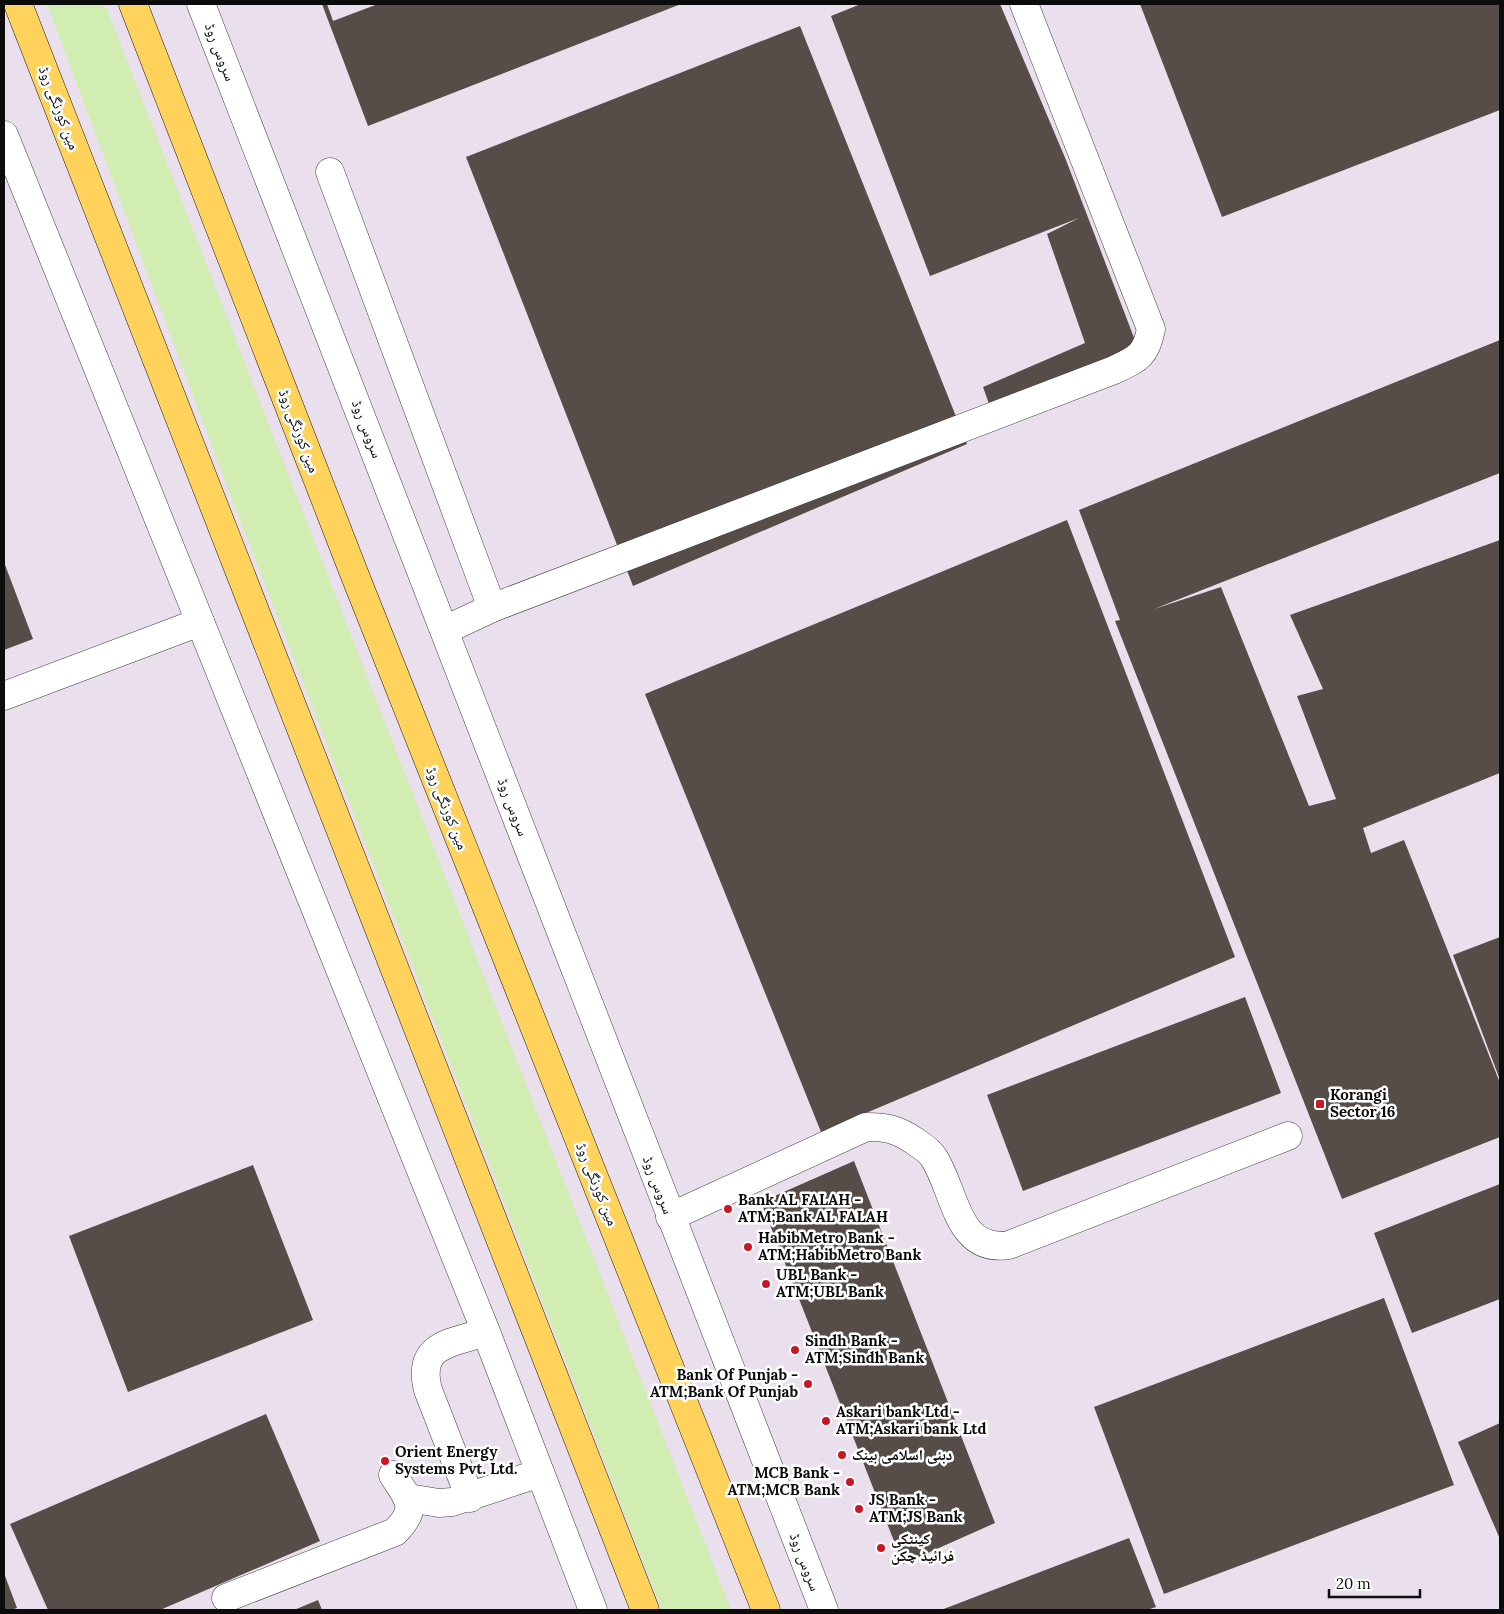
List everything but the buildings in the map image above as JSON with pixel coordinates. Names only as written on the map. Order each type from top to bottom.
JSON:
[{"type":"main road","name":"مین کورنگی روڈ","points":[[18,4],[645,1610]]},
{"type":"main road","name":"مین کورنگی روڈ","points":[[132,4],[352,568],[766,1610]]},
{"type":"street","name":"سروس روڈ","points":[[201,4],[824,1610]]},
{"type":"street","points":[[445,630],[492,608],[1105,373],[1138,358],[1148,344],[1151,329],[1024,4]]},
{"type":"street","points":[[4,135],[486,1332],[593,1610]]},
{"type":"street","points":[[330,172],[492,608]]},
{"type":"street","points":[[4,696],[200,622]]},
{"type":"street","points":[[670,1217],[866,1127],[892,1129],[911,1139],[934,1156],[966,1230],[979,1242],[996,1247],[1009,1245],[1288,1136]]},
{"type":"street","points":[[470,1498],[428,1390],[424,1375],[425,1365],[429,1357],[441,1345],[486,1332]]},
{"type":"street","points":[[408,1498],[439,1503],[470,1498],[540,1473]]},
{"type":"street","points":[[226,1598],[395,1532],[407,1520],[410,1508],[408,1498],[393,1475]]},
{"type":"shaded area","name":"Korangi Sector 16","points":[[4,4],[1500,4],[1500,1610],[4,1610]]},
{"type":"green space","points":[[47,4],[105,4],[731,1610],[662,1610],[225,481]]},
{"type":"place","name":"Korangi Sector 16","points":[[1320,1104]]},
{"type":"place","name":"Bank AL FALAH - ATM;Bank AL FALAH","points":[[728,1209]]},
{"type":"place","name":"HabibMetro Bank - ATM;HabibMetro Bank","points":[[748,1247]]},
{"type":"place","name":"UBL Bank - ATM;UBL Bank","points":[[766,1284]]},
{"type":"place","name":"Sindh Bank - ATM;Sindh Bank","points":[[795,1350]]},
{"type":"place","name":"Bank Of Punjab - ATM;Bank Of Punjab","points":[[808,1384]]},
{"type":"place","name":"Askari bank Ltd - ATM;Askari bank Ltd","points":[[826,1421]]},
{"type":"place","name":"دبئی اسلامی بینک","points":[[842,1455]]},
{"type":"place","name":"Orient Energy Systems Pvt. Ltd.","points":[[385,1461]]},
{"type":"place","name":"MCB Bank - ATM;MCB Bank","points":[[850,1482]]},
{"type":"place","name":"JS Bank - ATM;JS Bank","points":[[859,1509]]},
{"type":"place","name":"کینٹکی فرائیڈ چکن","points":[[881,1548]]}]
